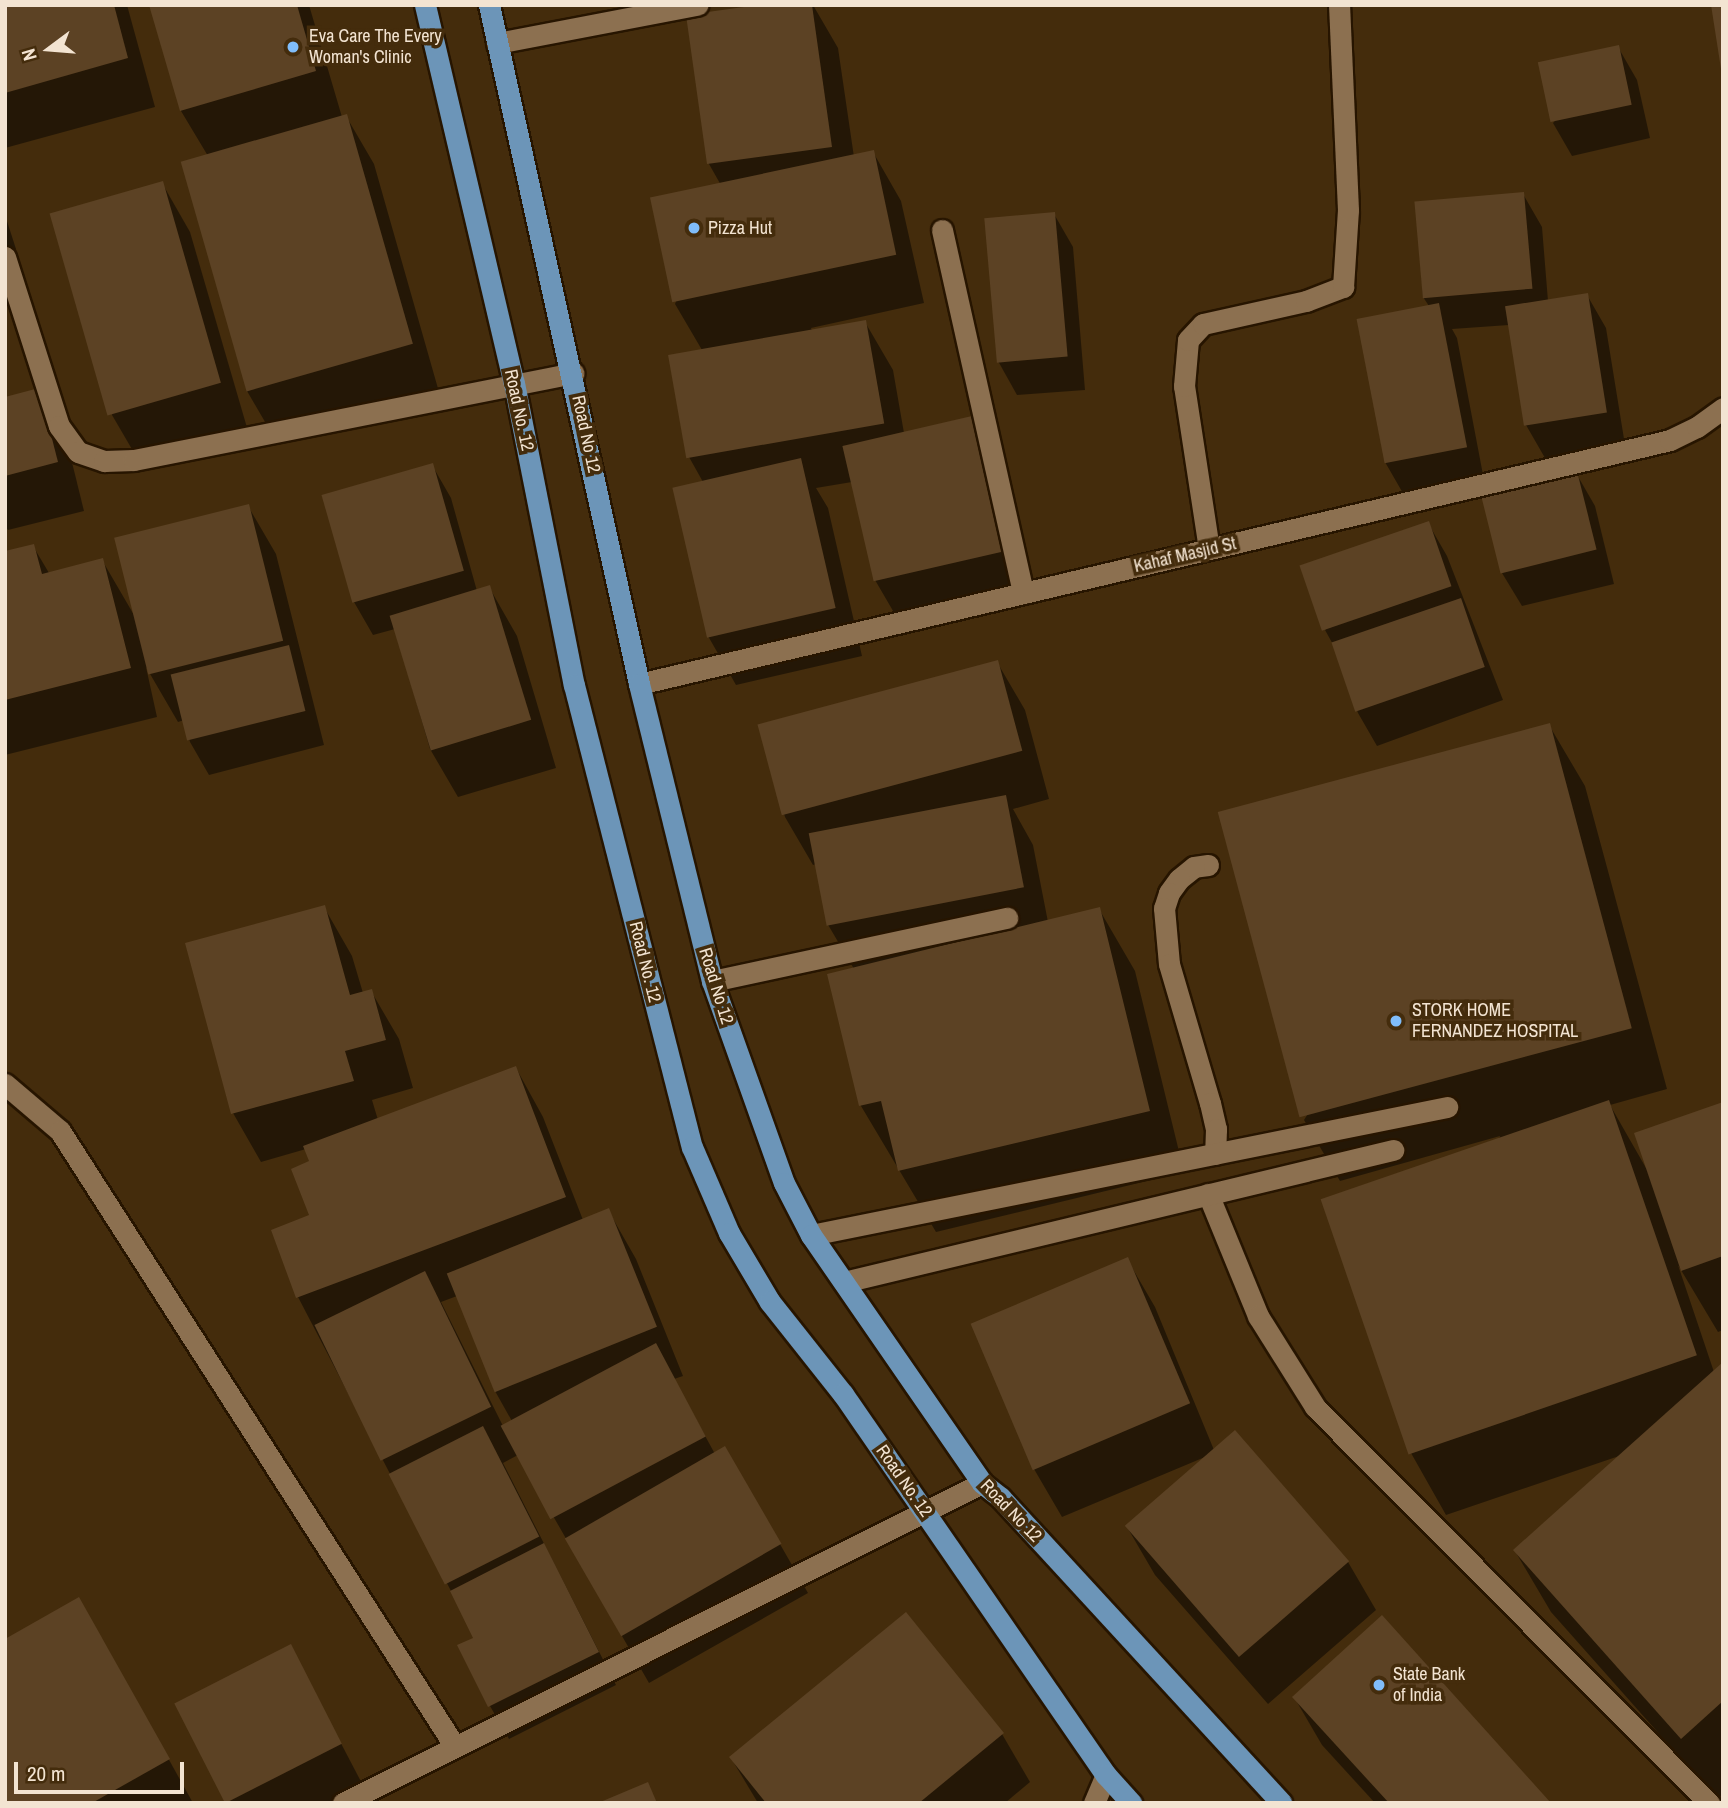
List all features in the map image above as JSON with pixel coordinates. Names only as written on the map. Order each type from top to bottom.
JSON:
[{"type":"main road","name":"Road No. 12","points":[[425,5],[513,383],[574,685],[692,1147],[729,1233],[770,1302],[843,1394],[1106,1775],[1131,1803]]},
{"type":"main road","name":"Road No 12","points":[[489,5],[573,373],[639,684],[712,981],[784,1183],[811,1235],[982,1483],[1001,1498],[1281,1803]]},
{"type":"street","points":[[497,43],[696,5]]},
{"type":"street","points":[[1209,549],[1184,386],[1188,340],[1203,324],[1306,301],[1343,287],[1348,210],[1339,5]]},
{"type":"street","points":[[942,230],[1023,593]]},
{"type":"street","points":[[5,257],[59,426],[78,452],[103,461],[134,460],[573,373]]},
{"type":"street","name":"Kahaf Masjid St","points":[[639,684],[1670,440],[1697,427],[1723,408]]},
{"type":"street","points":[[1208,865],[1194,867],[1179,879],[1169,893],[1164,908],[1169,964],[1210,1103],[1216,1129],[1215,1154]]},
{"type":"street","points":[[712,981],[1007,918]]},
{"type":"street","points":[[5,1084],[60,1131],[454,1745]]},
{"type":"street","points":[[811,1235],[1447,1107]]},
{"type":"street","points":[[844,1282],[1393,1150]]},
{"type":"street","points":[[1208,1195],[1258,1316],[1315,1407],[1709,1803]]},
{"type":"street","points":[[343,1803],[454,1745],[926,1514],[982,1483]]},
{"type":"street","points":[[1094,1803],[1106,1775]]},
{"type":"building","points":[[5,5],[114,5],[128,58],[5,93]]},
{"type":"building","points":[[149,5],[297,5],[316,71],[180,111]]},
{"type":"building","points":[[758,5],[812,5],[832,147],[707,164],[686,15]]},
{"type":"building","points":[[1711,5],[1723,5],[1723,69],[1721,69]]},
{"type":"building","points":[[1619,45],[1632,105],[1550,122],[1538,62]]},
{"type":"building","points":[[347,114],[413,344],[247,391],[181,162]]},
{"type":"building","points":[[874,150],[896,255],[672,302],[650,198]]},
{"type":"building","points":[[163,181],[221,383],[107,415],[50,214]]},
{"type":"building","points":[[1524,192],[1532,289],[1423,298],[1414,202]]},
{"type":"building","points":[[1055,212],[1068,356],[997,363],[984,218]]},
{"type":"building","points":[[1588,293],[1607,413],[1524,426],[1505,306]]},
{"type":"building","points":[[1439,303],[1467,447],[1385,463],[1357,319]]},
{"type":"building","points":[[866,320],[884,423],[686,458],[668,355]]},
{"type":"building","points":[[39,388],[58,462],[5,476],[5,397]]},
{"type":"building","points":[[972,416],[1003,551],[874,581],[842,446]]},
{"type":"building","points":[[801,458],[836,608],[707,638],[672,488]]},
{"type":"building","points":[[433,463],[464,571],[352,603],[321,495]]},
{"type":"building","points":[[1577,471],[1597,550],[1501,574],[1481,495]]},
{"type":"building","points":[[249,504],[283,641],[148,674],[114,538]]},
{"type":"building","points":[[1429,521],[1451,586],[1322,631],[1299,566]]},
{"type":"building","points":[[34,544],[42,574],[103,558],[131,668],[5,700],[5,551]]},
{"type":"building","points":[[490,585],[531,720],[431,751],[390,616]]},
{"type":"building","points":[[1461,598],[1485,667],[1355,712],[1331,643]]},
{"type":"building","points":[[289,645],[305,711],[187,740],[171,675]]},
{"type":"building","points":[[998,660],[1022,751],[782,815],[757,724]]},
{"type":"building","points":[[1550,723],[1632,1028],[1300,1117],[1218,812]]},
{"type":"building","points":[[1006,795],[1024,887],[827,926],[809,833]]},
{"type":"building","points":[[325,905],[350,995],[372,989],[386,1040],[345,1051],[354,1081],[231,1114],[185,943]]},
{"type":"building","points":[[1100,907],[1150,1111],[898,1171],[881,1101],[859,1106],[827,974]]},
{"type":"building","points":[[516,1066],[566,1197],[296,1298],[271,1230],[309,1215],[291,1169],[309,1161],[303,1146]]},
{"type":"building","points":[[1609,1100],[1697,1355],[1409,1455],[1321,1199]]},
{"type":"building","points":[[1723,1102],[1723,1256],[1681,1271],[1634,1133]]},
{"type":"building","points":[[609,1208],[657,1327],[495,1392],[447,1274]]},
{"type":"building","points":[[1128,1257],[1190,1403],[1033,1470],[971,1324]]},
{"type":"building","points":[[425,1271],[491,1407],[381,1461],[314,1325]]},
{"type":"building","points":[[656,1343],[706,1437],[550,1519],[501,1426]]},
{"type":"building","points":[[1723,1362],[1723,1701],[1681,1739],[1513,1550]]},
{"type":"building","points":[[483,1426],[539,1536],[445,1585],[389,1474]]},
{"type":"building","points":[[1235,1430],[1349,1561],[1239,1657],[1125,1526]]},
{"type":"building","points":[[725,1446],[782,1544],[621,1636],[565,1538]]},
{"type":"building","points":[[544,1543],[599,1652],[488,1707],[457,1645],[473,1638],[450,1591]]},
{"type":"building","points":[[79,1597],[170,1759],[92,1803],[5,1803],[5,1639]]},
{"type":"building","points":[[906,1612],[1004,1733],[919,1803],[766,1803],[729,1757]]},
{"type":"building","points":[[1382,1615],[1551,1803],[1389,1803],[1292,1697]]},
{"type":"building","points":[[291,1644],[342,1744],[225,1803],[174,1703]]},
{"type":"building","points":[[648,1782],[657,1803],[598,1803]]},
{"type":"place","name":"Eva Care The Every Woman's Clinic","points":[[293,47]]},
{"type":"place","name":"Pizza Hut","points":[[694,228]]},
{"type":"place","name":"STORK HOME FERNANDEZ HOSPITAL","points":[[1396,1021]]},
{"type":"place","name":"State Bank of India","points":[[1379,1685]]}]
